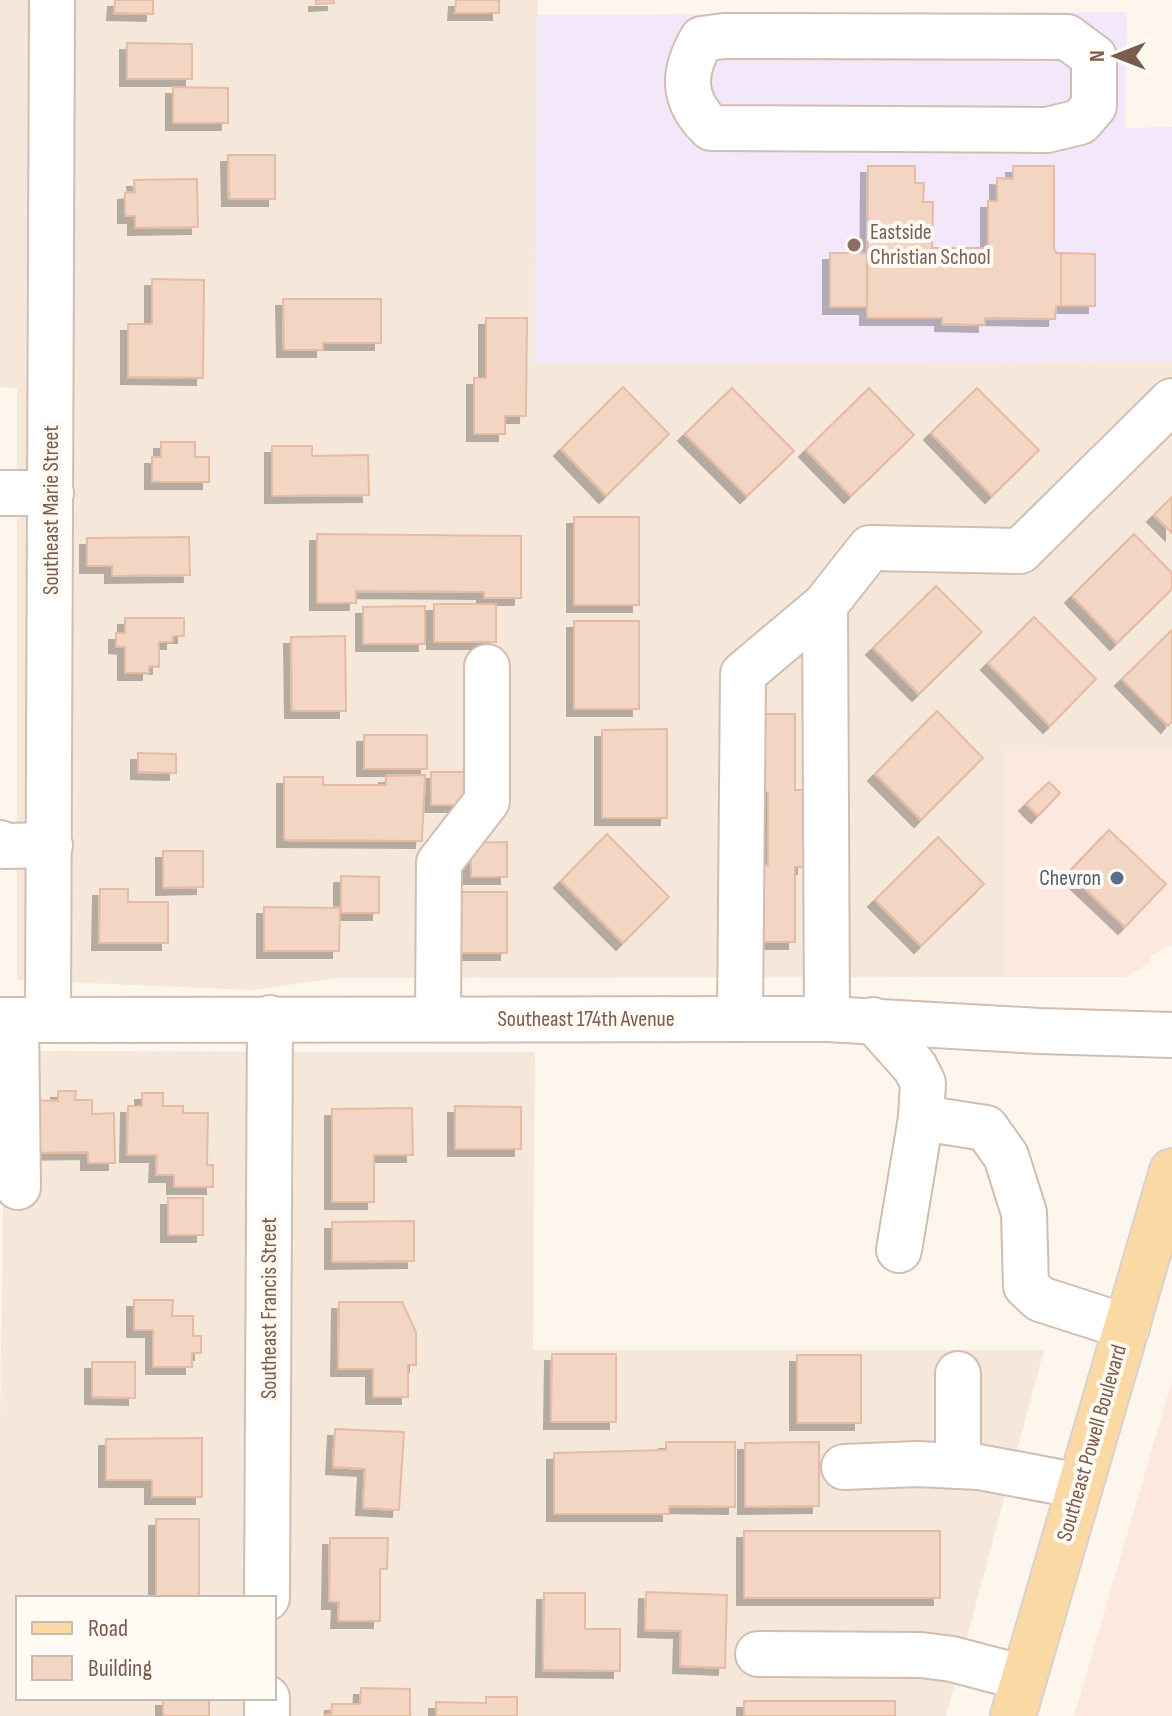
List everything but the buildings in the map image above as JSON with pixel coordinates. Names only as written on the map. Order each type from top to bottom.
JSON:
[{"type":"main road","name":"Southeast Powell Boulevard","points":[[1018,1697],[1172,1171]]},
{"type":"street","name":"Southeast Marie Street","points":[[18,1187],[21,1020],[50,845],[52,0]]},
{"type":"street","points":[[963,18],[1067,37],[1094,57],[1094,106],[1080,122],[1047,130],[711,128],[695,112],[688,92],[690,60],[702,39],[963,18]]},
{"type":"street","points":[[740,1019],[743,674],[825,605],[870,548],[1020,551],[1172,401]]},
{"type":"street","points":[[0,493],[51,493]]},
{"type":"street","points":[[825,605],[827,1019]]},
{"type":"street","points":[[438,1018],[439,863],[487,801],[487,667]]},
{"type":"street","points":[[0,843],[5,846],[50,845]]},
{"type":"street","name":"Southeast Francis Street","points":[[267,1596],[270,1018]]},
{"type":"street","name":"Southeast 174th Avenue","points":[[21,1020],[827,1019],[1172,1035]]},
{"type":"street","points":[[873,1020],[915,1067],[923,1083],[921,1118],[899,1250]]},
{"type":"street","points":[[921,1118],[986,1128],[1006,1156],[1024,1213],[1026,1286],[1040,1299],[1127,1327]]},
{"type":"street","points":[[958,1374],[958,1466]]},
{"type":"street","points":[[844,1467],[917,1464],[979,1467],[1080,1486]]},
{"type":"street","points":[[758,1654],[921,1655],[952,1659],[1018,1697]]},
{"type":"shaded area","points":[[0,0],[538,0],[536,364],[1172,361],[1172,749],[1006,750],[1006,977],[337,978],[252,990],[17,980],[17,388],[0,387]]},
{"type":"shaded area","name":"Eastside Christian School","points":[[1127,12],[1125,128],[1172,127],[1172,361],[535,364],[537,15]]},
{"type":"shaded area","points":[[1172,749],[1172,944],[1152,955],[1149,963],[1126,977],[1006,977],[1006,750]]},
{"type":"shaded area","points":[[5,1051],[535,1052],[533,1350],[1044,1350],[946,1716],[0,1716]]},
{"type":"shaded area","points":[[1172,1381],[1172,1716],[1074,1716]]},
{"type":"place","name":"Eastside Christian School","points":[[854,245]]},
{"type":"place","name":"Chevron","points":[[1117,878]]}]
